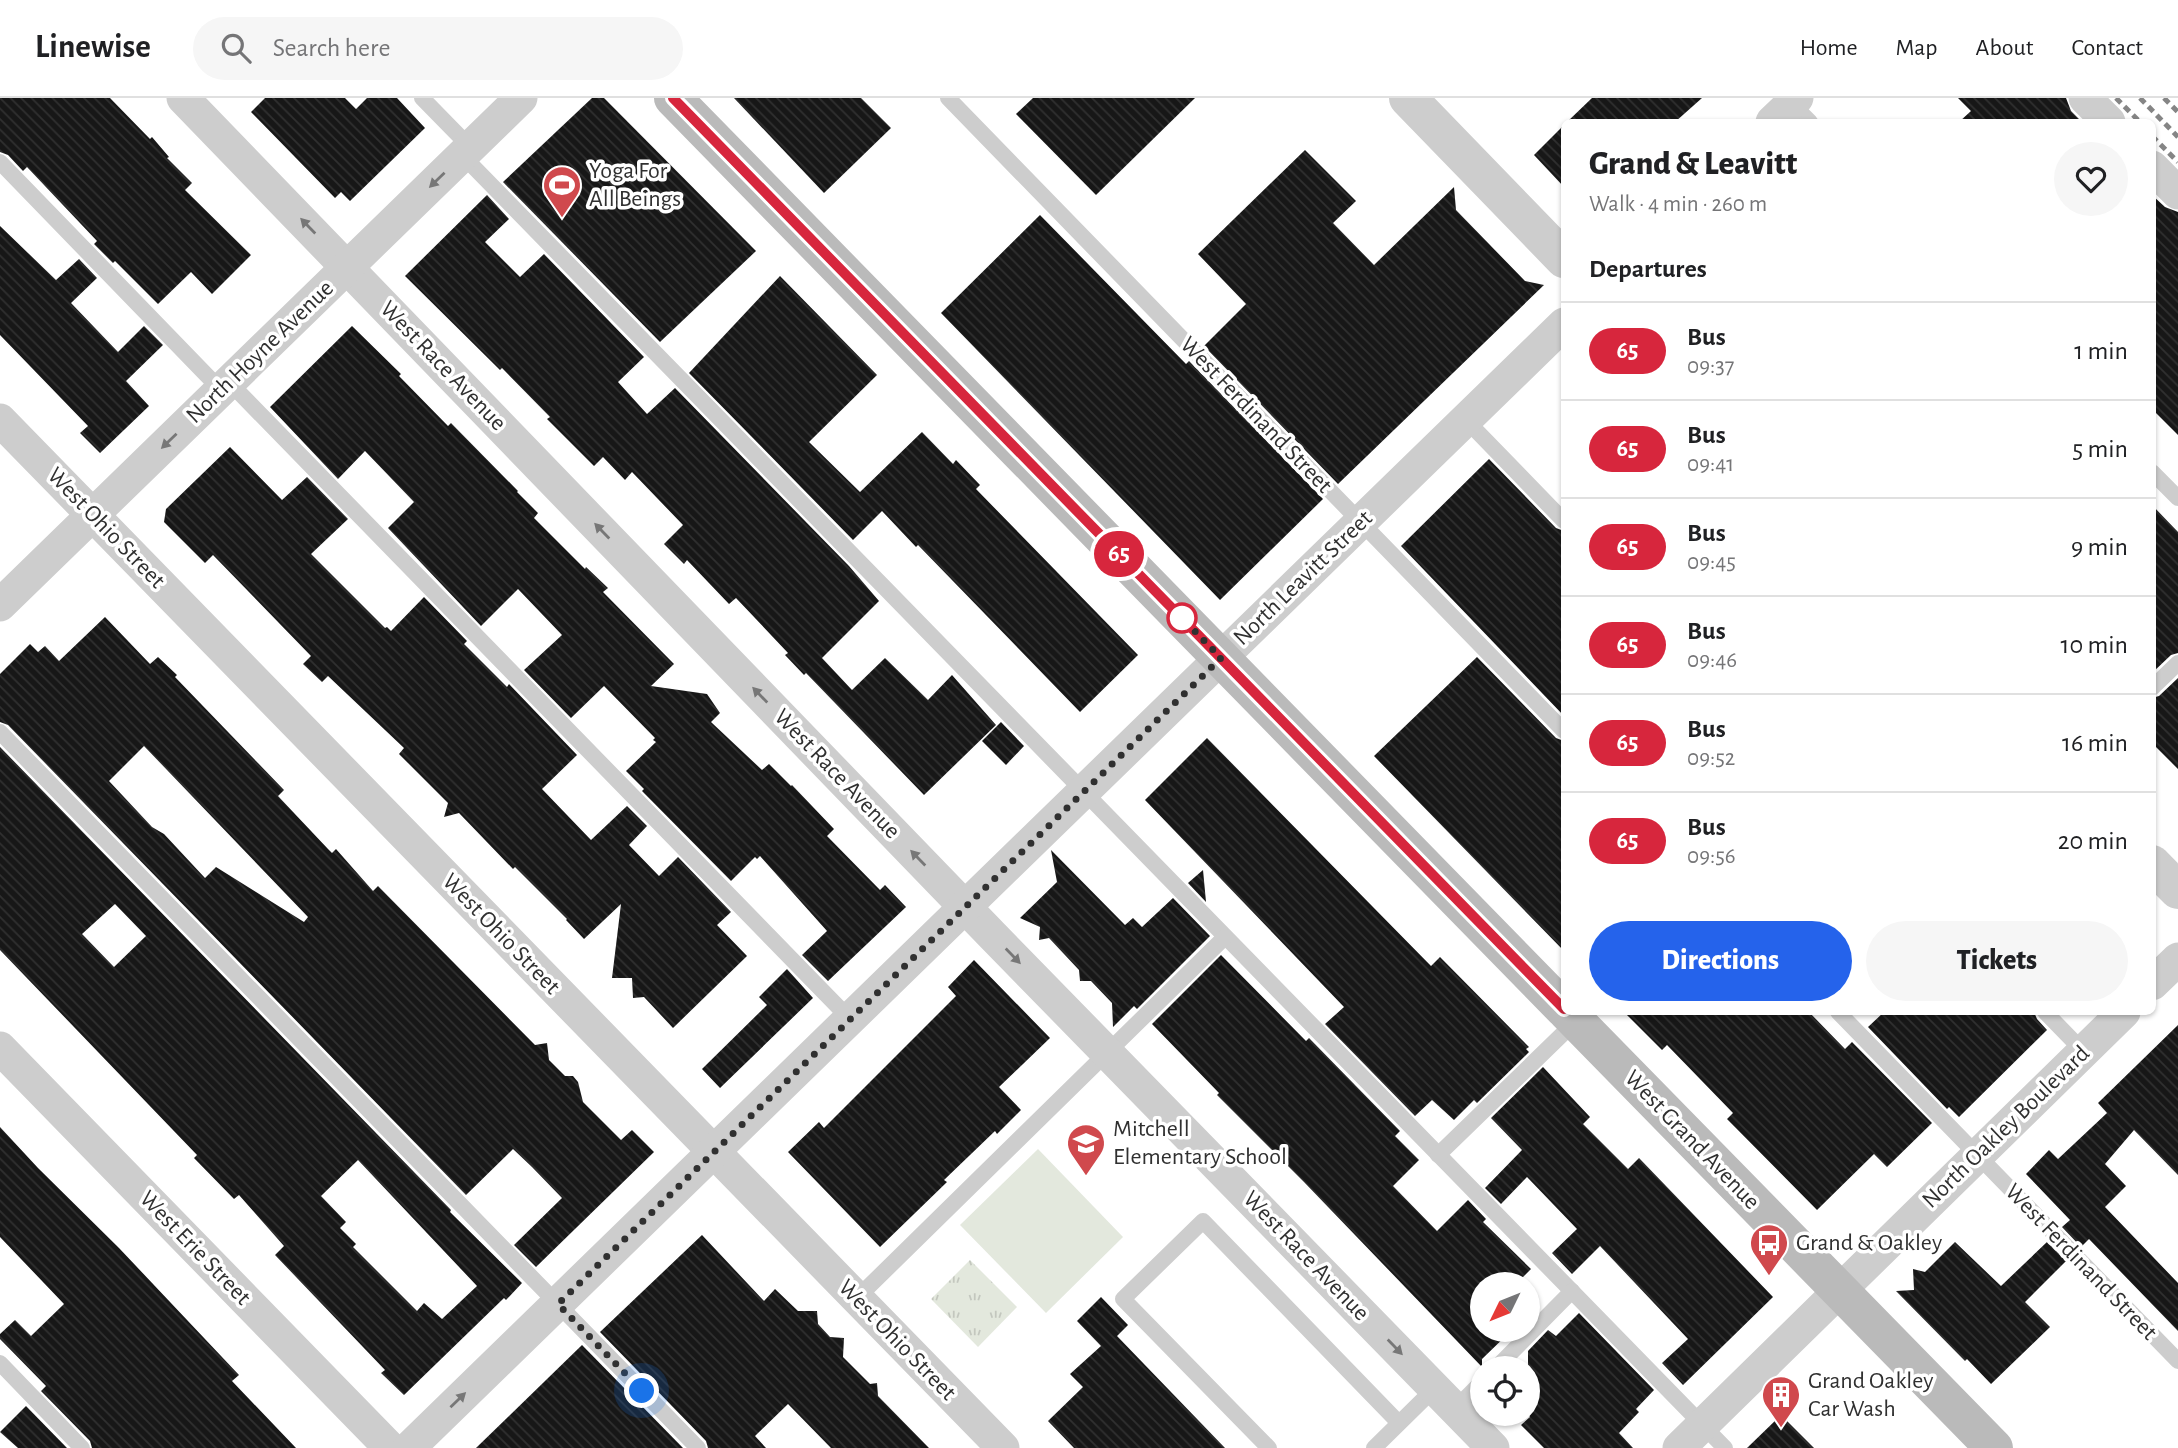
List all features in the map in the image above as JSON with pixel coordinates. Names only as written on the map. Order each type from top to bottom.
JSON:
[{"type":"main road","name":"West Grand Avenue","points":[[673,98],[1561,1006]]},
{"type":"main road","name":"West Grand Avenue","points":[[1570,1015],[1994,1448]]},
{"type":"street","name":"West Race Avenue","points":[[183,98],[1493,1448]]},
{"type":"street","name":"North Hoyne Avenue","points":[[0,605],[521,98]]},
{"type":"street","points":[[1408,98],[1561,256]]},
{"type":"street","points":[[2085,98],[2106,119]]},
{"type":"street","points":[[2156,171],[2178,193]]},
{"type":"street","name":"North Leavitt Street","points":[[409,1448],[1561,327]]},
{"type":"street","name":"West Ohio Street","points":[[0,419],[1003,1448]]},
{"type":"street","points":[[2156,868],[2178,890]]},
{"type":"street","points":[[2156,980],[2178,959]]},
{"type":"street","name":"North Oakley Boulevard","points":[[1679,1448],[1714,1436],[1840,1290],[2121,1015]]},
{"type":"street","name":"West Erie Street","points":[[0,1048],[390,1448]]},
{"type":"lane","points":[[422,98],[466,151],[1083,792],[1714,1436]]},
{"type":"lane","name":"West Ferdinand Street","points":[[948,98],[1561,728]]},
{"type":"lane","points":[[0,162],[850,1019]]},
{"type":"lane","points":[[1466,420],[1561,518]]},
{"type":"lane","points":[[2156,476],[2178,498]]},
{"type":"lane","points":[[2156,684],[2178,663]]},
{"type":"lane","points":[[0,732],[698,1448]]},
{"type":"lane","points":[[857,1298],[1225,937]]},
{"type":"lane","points":[[1438,1155],[1568,1015]]},
{"type":"lane","name":"West Ferdinand Street","points":[[1841,1015],[2178,1361]]},
{"type":"lane","points":[[2048,1015],[2083,1051]]},
{"type":"lane","points":[[1269,1448],[1123,1299],[1203,1221],[1399,1423]]},
{"type":"lane","points":[[1508,1356],[1572,1291]]},
{"type":"lane","points":[[0,1363],[82,1448]]},
{"type":"lane","points":[[1374,1448],[1399,1423],[1470,1388]]},
{"type":"green space","points":[[1038,1149],[1123,1237],[1046,1313],[960,1225]]},
{"type":"green space","points":[[970,1260],[1017,1307],[978,1347],[931,1299]]},
{"type":"building","points":[[0,98],[110,98],[150,139],[152,137],[169,157],[167,158],[192,183],[185,190],[251,255],[212,294],[191,272],[158,304],[94,244],[97,241],[27,167],[23,171],[8,155],[0,152]]},
{"type":"building","points":[[265,98],[345,98],[356,109],[367,98],[397,98],[425,128],[350,201],[341,192],[335,198],[251,112]]},
{"type":"building","points":[[592,98],[604,98],[756,251],[660,342],[503,182]]},
{"type":"building","points":[[734,98],[861,98],[891,128],[824,193]]},
{"type":"building","points":[[1033,98],[1195,98],[1096,195],[1016,114]]},
{"type":"building","points":[[1592,98],[1702,98],[1678,119],[1570,119]]},
{"type":"building","points":[[1958,98],[2066,98],[2071,111],[2079,119],[1962,119],[1971,111]]},
{"type":"building","points":[[1561,128],[1561,184],[1534,155]]},
{"type":"building","points":[[1305,150],[1356,201],[1333,223],[1374,265],[1454,187],[1456,210],[1525,281],[1544,285],[1338,484],[1204,346],[1246,304],[1198,254]]},
{"type":"building","points":[[487,195],[509,219],[485,242],[520,277],[544,254],[644,357],[618,382],[647,414],[675,388],[849,566],[879,601],[822,658],[852,690],[885,658],[928,700],[952,675],[996,725],[924,795],[806,673],[804,675],[785,655],[788,653],[736,598],[729,604],[687,560],[684,564],[664,544],[683,525],[632,472],[625,480],[603,457],[594,466],[502,368],[500,370],[405,276]]},
{"type":"building","points":[[2156,199],[2165,207],[2178,212],[2178,435],[2156,413]]},
{"type":"building","points":[[1040,215],[1186,364],[1189,361],[1323,499],[1220,600],[941,313]]},
{"type":"building","points":[[0,226],[56,280],[79,259],[97,278],[71,303],[118,352],[144,326],[163,345],[126,381],[149,406],[100,453],[80,433],[88,426],[0,335]]},
{"type":"building","points":[[780,276],[877,375],[809,442],[860,492],[922,432],[953,464],[956,460],[980,485],[976,489],[1138,655],[1080,712],[882,511],[853,540],[689,373]]},
{"type":"building","points":[[352,326],[401,374],[399,376],[448,426],[451,423],[518,491],[538,513],[534,518],[608,588],[603,592],[674,664],[651,686],[707,694],[720,713],[711,722],[762,770],[769,764],[792,785],[834,829],[827,836],[880,890],[885,885],[906,907],[828,981],[802,955],[827,931],[760,856],[757,859],[755,857],[731,881],[642,791],[644,789],[626,771],[656,742],[653,740],[655,738],[604,686],[571,718],[524,670],[562,635],[518,589],[481,626],[388,528],[414,502],[365,451],[338,479],[270,407]]},
{"type":"building","points":[[230,447],[282,500],[307,477],[348,519],[311,554],[385,628],[391,631],[424,597],[467,641],[464,644],[507,687],[509,684],[577,755],[542,789],[591,840],[627,806],[647,826],[629,845],[659,876],[678,857],[731,912],[717,925],[747,956],[673,1028],[644,997],[633,998],[632,978],[612,978],[621,904],[584,939],[459,813],[444,817],[448,803],[399,754],[404,748],[328,676],[322,682],[303,664],[311,656],[213,555],[205,563],[164,522],[166,509]]},
{"type":"building","points":[[1489,459],[1556,528],[1561,530],[1561,713],[1401,546]]},
{"type":"building","points":[[2156,509],[2178,532],[2178,653],[2171,655],[2156,669]]},
{"type":"building","points":[[105,617],[150,664],[158,657],[284,790],[278,796],[332,853],[336,849],[373,891],[378,886],[535,1045],[547,1043],[549,1060],[565,1076],[573,1076],[578,1082],[583,1102],[621,1140],[632,1130],[654,1152],[536,1267],[514,1245],[562,1198],[532,1167],[513,1149],[466,1195],[8,725],[0,722],[0,674],[30,644],[38,652],[45,646],[59,661]],"holes":[[[144,746],[308,917],[304,922],[216,867],[205,878],[109,781]]]},
{"type":"building","points":[[1477,657],[1556,738],[1561,740],[1561,948],[1374,756]]},
{"type":"building","points":[[2178,678],[2178,769],[2156,747],[2156,697]]},
{"type":"building","points":[[1001,722],[1024,746],[1006,765],[982,741]]},
{"type":"building","points":[[1207,738],[1431,966],[1440,957],[1529,1047],[1526,1049],[1529,1052],[1477,1103],[1474,1100],[1454,1120],[1432,1100],[1415,1116],[1325,1024],[1344,1007],[1145,800]]},
{"type":"building","points":[[0,747],[522,1283],[404,1395],[381,1373],[385,1370],[275,1255],[284,1246],[239,1195],[234,1199],[194,1158],[197,1155],[0,950]],"holes":[[[115,904],[146,936],[114,967],[82,934]],[[358,1160],[477,1286],[442,1319],[424,1303],[417,1311],[353,1247],[356,1244],[340,1228],[346,1222],[321,1196]]]},
{"type":"building","points":[[1051,850],[1125,925],[1133,918],[1142,927],[1173,898],[1210,936],[1137,1009],[1134,1006],[1113,1027],[1112,1003],[1091,981],[1080,981],[1079,970],[1049,938],[1039,940],[1040,927],[1020,918],[1057,882]]},
{"type":"building","points":[[1203,870],[1206,902],[1188,883]]},
{"type":"building","points":[[1221,955],[1306,1041],[1309,1038],[1400,1131],[1395,1136],[1419,1160],[1393,1186],[1437,1231],[1468,1200],[1486,1219],[1483,1222],[1531,1269],[1528,1272],[1470,1272],[1470,1342],[1500,1342],[1485,1356],[1471,1356],[1217,1095],[1219,1093],[1152,1024]]},
{"type":"building","points":[[974,960],[1050,1038],[999,1087],[1021,1110],[944,1180],[947,1182],[880,1247],[788,1152],[819,1122],[824,1128],[956,996],[948,987]]},
{"type":"building","points":[[787,969],[813,998],[720,1088],[702,1069],[767,1005],[759,997]]},
{"type":"building","points":[[1627,1015],[1812,1015],[1845,1049],[1852,1042],[1932,1123],[1887,1167],[1874,1154],[1817,1210],[1727,1119],[1733,1113],[1667,1045],[1662,1050]]},
{"type":"building","points":[[1881,1015],[2035,1015],[2047,1030],[1959,1117],[1949,1107],[1947,1109],[1868,1027]]},
{"type":"building","points":[[2178,1025],[2178,1175],[2134,1130],[2105,1164],[2126,1186],[2105,1207],[2178,1283],[2178,1331],[2089,1239],[2081,1247],[2062,1227],[2070,1220],[2026,1174],[2049,1150],[2058,1159],[2107,1113],[2098,1103]]},
{"type":"building","points":[[1543,1067],[1590,1117],[1583,1124],[1628,1169],[1639,1158],[1773,1297],[1683,1385],[1662,1363],[1688,1339],[1600,1246],[1572,1274],[1552,1253],[1577,1229],[1527,1177],[1501,1204],[1485,1188],[1522,1150],[1491,1118]]},
{"type":"building","points":[[0,1127],[239,1375],[232,1381],[296,1448],[92,1448],[90,1441],[41,1391],[46,1386],[0,1339],[0,1334],[15,1320],[31,1336],[64,1304],[0,1237]]},
{"type":"building","points":[[702,1235],[764,1301],[775,1289],[798,1311],[817,1311],[818,1324],[830,1337],[844,1338],[843,1357],[870,1384],[877,1383],[878,1396],[929,1448],[831,1448],[788,1404],[755,1436],[766,1448],[708,1448],[706,1441],[600,1332]]},
{"type":"building","points":[[1955,1242],[2001,1286],[2047,1242],[2066,1261],[2025,1302],[2050,1327],[1991,1384],[1896,1291],[1914,1290],[1913,1269],[1925,1272]]},
{"type":"building","points":[[1101,1297],[1128,1325],[1117,1336],[1225,1448],[1074,1448],[1048,1421],[1083,1387],[1070,1374],[1101,1346],[1077,1321]]},
{"type":"building","points":[[1579,1313],[1654,1390],[1636,1409],[1639,1412],[1619,1433],[1633,1448],[1544,1448],[1522,1426],[1540,1426],[1540,1356],[1528,1356],[1528,1351],[1540,1342],[1548,1330],[1556,1336]]},
{"type":"building","points":[[582,1345],[683,1448],[476,1448]]},
{"type":"building","points":[[26,1406],[67,1448],[18,1448],[0,1432]]},
{"type":"building","name":"Grand Oakley Car Wash","points":[[1781,1415],[1814,1448],[1747,1448]]},
{"type":"railway","points":[[2116,98],[2137,119]]},
{"type":"railway","points":[[2140,98],[2178,137]]},
{"type":"railway","points":[[2164,98],[2178,112]]},
{"type":"railway","points":[[2156,140],[2178,162]]},
{"type":"bus line","name":"65","points":[[673,98],[1561,1006]]},
{"type":"place","name":"Yoga For All Beings","points":[[562,219]]},
{"type":"place","name":"Mitchell Elementary School","points":[[1086,1177]]},
{"type":"place","name":"Grand & Oakley","points":[[1769,1277]]},
{"type":"place","name":"Grand Oakley Car Wash","points":[[1781,1429]]},
{"type":"route","points":[[642,1391],[558,1304],[1221,658],[1176,612],[1182,618]]}]
